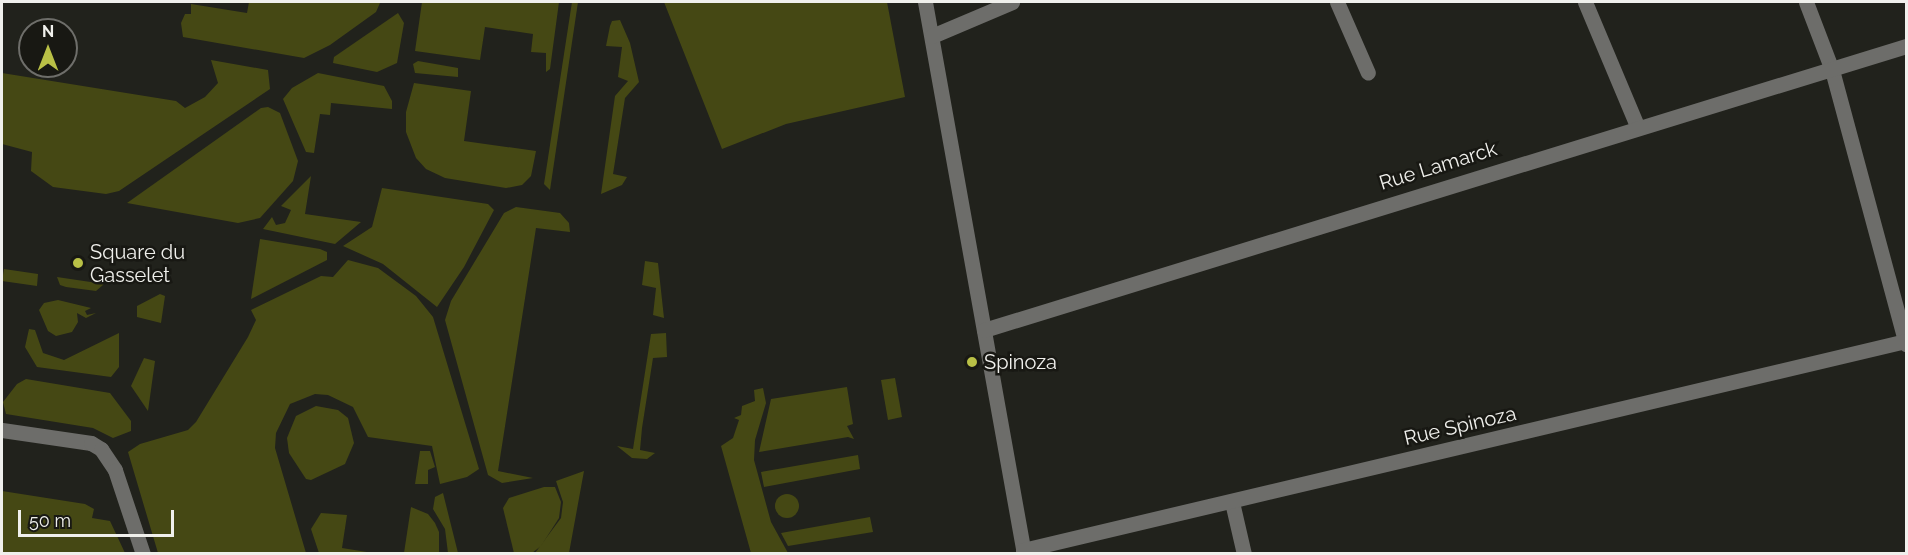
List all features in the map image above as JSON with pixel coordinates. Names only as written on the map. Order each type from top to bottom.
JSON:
[{"type":"street","points":[[925,2],[1024,552]]},
{"type":"street","points":[[932,36],[1012,2]]},
{"type":"street","points":[[1337,2],[1368,73]]},
{"type":"street","points":[[1585,2],[1637,126]]},
{"type":"street","points":[[1806,2],[1832,70],[1906,343]]},
{"type":"street","name":"Rue Lamarck","points":[[984,330],[1637,126],[1832,70],[1906,46]]},
{"type":"street","name":"Rue Spinoza","points":[[1024,552],[1906,343]]},
{"type":"street","points":[[2,430],[91,443],[101,448],[115,470],[143,554]]},
{"type":"street","points":[[1232,502],[1244,554]]},
{"type":"green space","points":[[249,2],[380,3],[376,12],[330,45],[304,58],[183,37],[181,23],[185,14],[191,14],[191,4],[247,13]]},
{"type":"green space","points":[[422,2],[559,2],[550,69],[546,72],[546,53],[531,52],[533,34],[485,27],[480,60],[415,51]]},
{"type":"green space","points":[[572,2],[578,2],[550,190],[544,184]]},
{"type":"green space","points":[[664,2],[887,2],[905,97],[786,124],[722,149]]},
{"type":"green space","points":[[398,13],[404,23],[397,63],[377,72],[333,63],[334,57]]},
{"type":"green space","points":[[620,20],[630,43],[639,82],[625,98],[613,174],[627,177],[622,185],[601,194],[615,96],[628,81],[618,77],[622,47],[606,46],[612,21]]},
{"type":"green space","points":[[211,60],[268,70],[270,89],[119,191],[106,194],[53,187],[31,171],[32,152],[2,144],[2,73],[18,76],[18,78],[33,78],[176,101],[185,108],[205,97],[218,83]]},
{"type":"green space","points":[[418,61],[458,68],[458,77],[415,73],[413,64]]},
{"type":"green space","points":[[318,73],[384,86],[392,101],[392,109],[331,103],[330,115],[320,114],[314,153],[306,152],[283,99],[292,88]]},
{"type":"green space","points":[[414,83],[471,91],[464,141],[536,151],[531,176],[522,185],[506,188],[445,178],[426,169],[416,158],[406,132],[406,112]]},
{"type":"green space","points":[[268,107],[280,113],[298,161],[293,181],[260,218],[238,223],[127,203],[261,108]]},
{"type":"green space","points":[[311,176],[305,214],[361,222],[335,244],[263,229],[272,217],[276,225],[285,223],[291,210],[281,206]]},
{"type":"green space","points":[[382,188],[488,204],[494,210],[464,267],[437,307],[383,264],[343,246],[372,227]]},
{"type":"green space","points":[[516,207],[560,213],[569,223],[570,232],[536,228],[498,471],[533,478],[502,483],[488,475],[445,320],[451,301],[504,213]]},
{"type":"green space","points":[[260,239],[320,249],[327,252],[327,260],[251,299]]},
{"type":"green space","points":[[348,260],[378,268],[416,296],[433,317],[479,469],[467,477],[440,484],[432,446],[368,437],[353,407],[328,395],[315,394],[290,404],[276,433],[275,448],[306,553],[158,553],[128,452],[140,444],[188,430],[196,422],[248,337],[256,320],[251,310],[321,276],[333,277]]},
{"type":"green space","points":[[645,261],[658,263],[664,318],[653,315],[656,288],[642,285]]},
{"type":"green space","points":[[4,269],[38,274],[37,286],[2,281]]},
{"type":"green space","points":[[57,277],[104,284],[96,291],[66,287],[60,285]]},
{"type":"green space","points":[[160,294],[165,296],[161,323],[137,317],[137,306]]},
{"type":"green space","points":[[58,300],[91,308],[85,311],[87,315],[96,313],[86,318],[77,313],[78,322],[72,332],[56,336],[48,331],[39,310],[44,303]]},
{"type":"green space","points":[[29,329],[35,330],[43,353],[64,360],[119,333],[119,367],[111,377],[37,367],[25,347]]},
{"type":"green space","points":[[666,333],[667,357],[653,358],[642,428],[640,450],[655,453],[647,459],[632,458],[617,446],[633,449],[651,334]]},
{"type":"green space","points":[[144,358],[155,361],[148,411],[131,386]]},
{"type":"green space","points":[[895,378],[902,417],[888,420],[881,380]]},
{"type":"green space","points":[[26,379],[110,393],[131,421],[131,431],[113,438],[93,428],[6,414],[3,402],[17,384]]},
{"type":"green space","points":[[847,387],[853,424],[847,426],[854,439],[848,437],[759,452],[771,399]]},
{"type":"green space","points":[[763,388],[766,403],[755,440],[754,460],[771,522],[788,553],[751,553],[721,446],[733,438],[739,420],[734,418],[741,415],[742,406],[755,401],[754,390]]},
{"type":"green space","points":[[316,406],[338,410],[348,418],[354,443],[345,464],[311,480],[306,479],[289,453],[287,438],[296,416]]},
{"type":"green space","points":[[420,451],[430,451],[435,467],[428,470],[428,484],[415,484]]},
{"type":"green space","points":[[858,455],[860,469],[764,487],[761,472]]},
{"type":"green space","points":[[584,471],[569,553],[535,553],[561,518],[563,502],[556,481]]},
{"type":"green space","points":[[544,487],[555,487],[561,502],[559,518],[541,546],[532,553],[514,553],[503,508],[509,498]]},
{"type":"green space","points":[[2,491],[85,504],[94,509],[92,518],[110,521],[125,553],[2,553]]},
{"type":"green space","points":[[443,493],[458,553],[448,553],[445,529],[433,509],[435,497]]},
{"type":"green space","points":[[787,494],[795,498],[799,506],[795,514],[787,518],[779,514],[775,506],[779,498]]},
{"type":"green space","points":[[411,507],[428,514],[435,523],[439,532],[439,553],[404,553]]},
{"type":"green space","points":[[321,513],[347,515],[342,548],[373,553],[319,553],[311,529]]},
{"type":"green space","points":[[870,517],[873,532],[788,546],[781,533]]},
{"type":"place","name":"Square du Gasselet","points":[[78,263]]},
{"type":"place","name":"Spinoza","points":[[972,362]]}]
